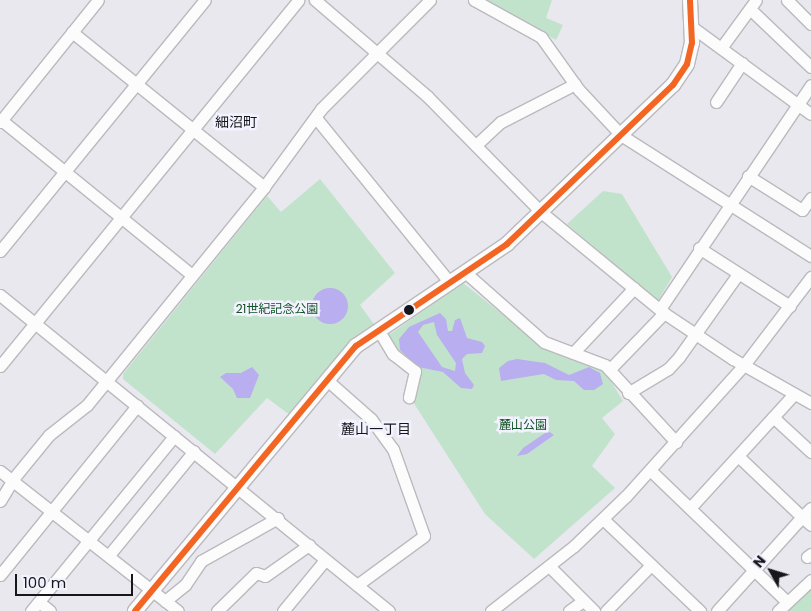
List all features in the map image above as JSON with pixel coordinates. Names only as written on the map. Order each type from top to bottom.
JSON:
[{"type":"main road","points":[[135,611],[356,346],[506,244],[682,74],[692,43],[690,0]]},
{"type":"street","points":[[98,0],[0,120],[192,275]]},
{"type":"street","points":[[0,251],[138,84],[204,0]]},
{"type":"street","points":[[0,366],[298,0]]},
{"type":"street","points":[[315,0],[378,52],[476,145],[541,212],[662,311],[744,365],[811,403]]},
{"type":"street","points":[[0,502],[13,479],[49,435],[87,405],[264,187],[316,118],[430,0]]},
{"type":"street","points":[[474,0],[541,37],[575,84],[620,135],[730,202],[811,256]]},
{"type":"street","points":[[787,0],[811,24]]},
{"type":"street","points":[[721,48],[753,5],[811,67]]},
{"type":"street","points":[[692,27],[811,114]]},
{"type":"street","points":[[72,32],[264,187]]},
{"type":"street","points":[[716,102],[742,63]]},
{"type":"street","points":[[476,145],[501,122],[575,84]]},
{"type":"street","points":[[610,369],[662,311],[699,248],[811,85]]},
{"type":"street","points":[[316,118],[450,283]]},
{"type":"street","points":[[748,176],[802,210],[811,198]]},
{"type":"street","points":[[699,248],[790,306]]},
{"type":"street","points":[[466,273],[544,342],[598,360],[610,369],[628,393],[676,442]]},
{"type":"street","points":[[628,393],[668,369],[697,335],[738,274]]},
{"type":"street","points":[[499,609],[603,519],[650,470],[744,365],[811,277]]},
{"type":"street","points":[[573,353],[634,288]]},
{"type":"street","points":[[0,295],[278,518],[325,560],[389,611]]},
{"type":"street","points":[[379,331],[393,354],[415,371],[409,397]]},
{"type":"street","points":[[327,380],[371,419],[394,449],[424,536],[358,585]]},
{"type":"street","points":[[690,508],[794,394]]},
{"type":"street","points":[[0,575],[137,406]]},
{"type":"street","points":[[773,417],[811,452]]},
{"type":"street","points":[[50,611],[35,606],[174,436]]},
{"type":"street","points":[[109,555],[194,451]]},
{"type":"street","points":[[738,456],[807,521]]},
{"type":"street","points":[[650,470],[756,568],[786,600]]},
{"type":"street","points":[[0,471],[90,539],[178,611]]},
{"type":"street","points":[[717,611],[756,568],[807,521],[811,508]]},
{"type":"street","points":[[165,601],[186,585],[201,561],[278,518]]},
{"type":"street","points":[[603,519],[700,611]]},
{"type":"street","points":[[217,611],[256,573],[266,576],[309,545]]},
{"type":"street","points":[[283,611],[325,560]]},
{"type":"street","points":[[606,611],[651,565]]},
{"type":"street","points":[[549,566],[594,611]]},
{"type":"street","points":[[778,611],[786,600],[811,580]]},
{"type":"street","points":[[569,611],[583,601]]},
{"type":"green space","points":[[483,0],[552,0],[546,18],[563,25],[556,40]]},
{"type":"green space","name":"21世紀記念公園","points":[[320,179],[395,273],[360,305],[376,327],[290,415],[267,398],[215,454],[123,379],[123,374],[267,196],[281,212]]},
{"type":"green space","points":[[603,191],[622,194],[672,277],[658,301],[567,224]]},
{"type":"green space","name":"麓山公園","points":[[463,283],[546,349],[604,370],[623,401],[602,418],[615,434],[592,466],[615,488],[534,559],[485,514],[413,402],[416,369],[402,360],[386,337]]},
{"type":"green space","points":[[811,586],[811,611],[788,611],[788,608]]},
{"type":"shaded area","points":[[330,288],[342,294],[348,306],[342,318],[330,324],[318,318],[312,306],[318,294]]},
{"type":"shaded area","points":[[440,313],[446,319],[448,331],[452,331],[455,320],[460,318],[467,338],[482,342],[485,346],[482,353],[467,354],[462,359],[465,373],[474,385],[472,389],[461,388],[443,372],[418,367],[400,350],[399,339],[409,327]],"holes":[[[434,322],[437,335],[456,363],[455,371],[442,367],[418,332],[423,325]]]},
{"type":"shaded area","points":[[517,359],[545,363],[569,375],[589,367],[600,373],[603,384],[594,390],[584,390],[574,381],[556,380],[544,374],[501,381],[499,368],[508,361]]},
{"type":"shaded area","points":[[252,367],[259,375],[250,398],[237,398],[233,389],[220,377],[226,373],[241,373]]},
{"type":"shaded area","points":[[548,431],[554,435],[527,454],[517,456],[523,448]]},
{"type":"transit line","points":[[135,611],[356,346],[507,244],[673,85],[687,64],[692,43],[690,0]]},
{"type":"district","name":"細沼町","points":[[236,122]]},
{"type":"district","name":"麓山一丁目","points":[[376,429]]}]
